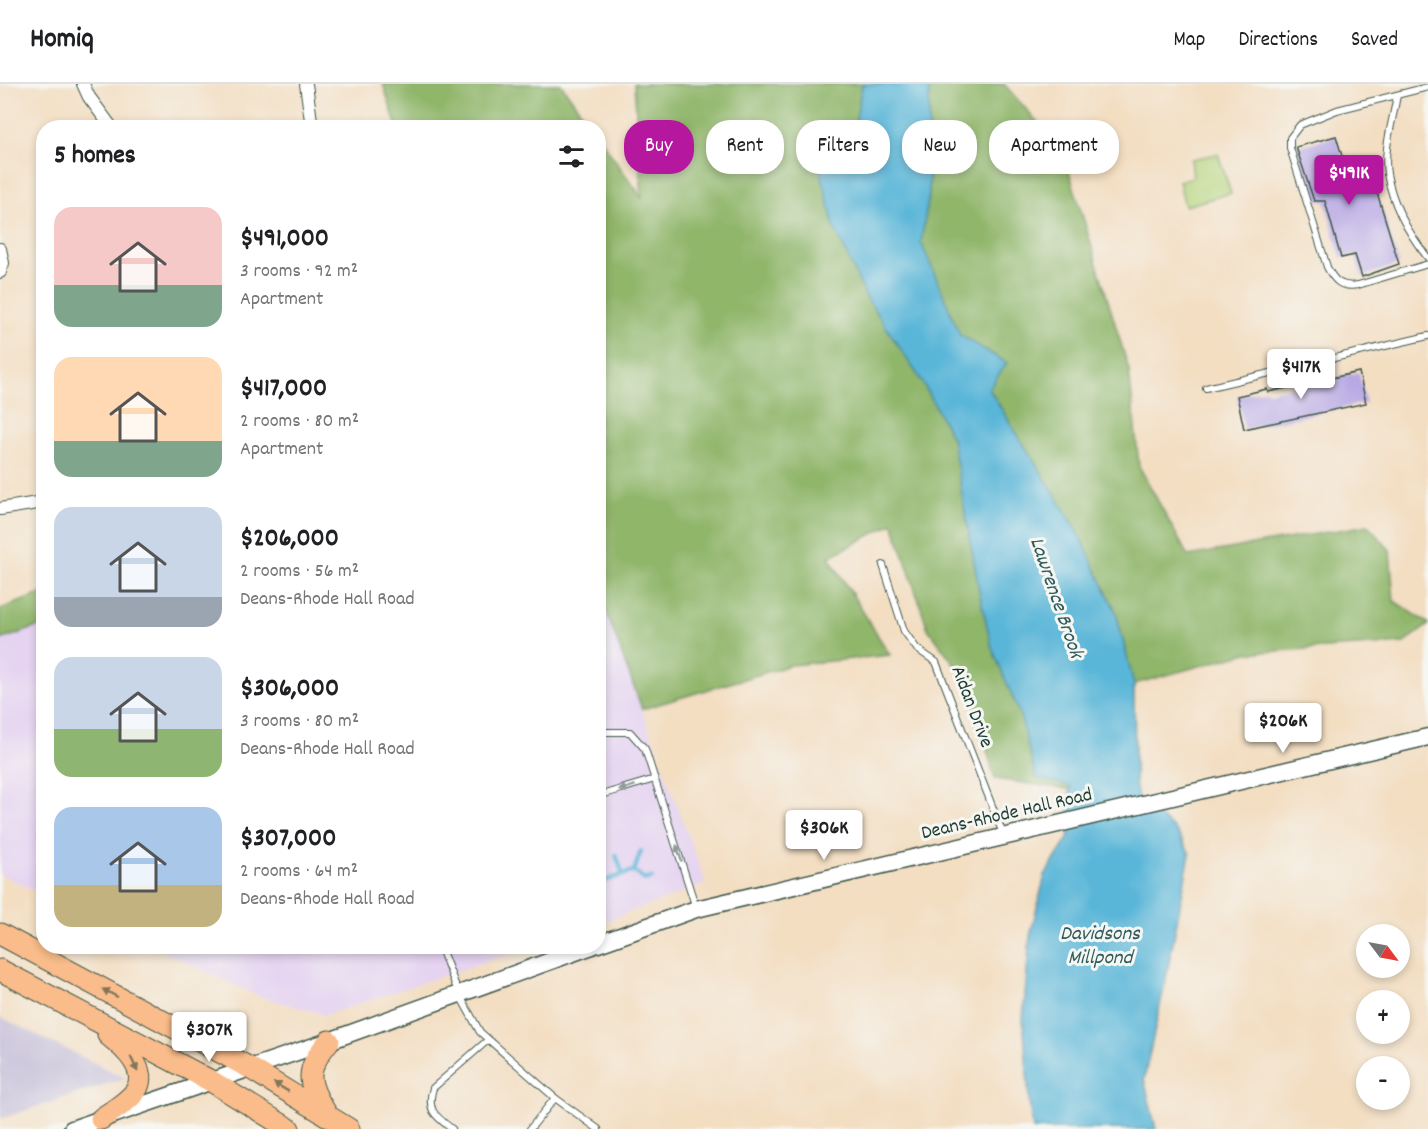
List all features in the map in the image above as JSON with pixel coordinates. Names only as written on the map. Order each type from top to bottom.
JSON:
[{"type":"highway","points":[[0,934],[36,953]]},
{"type":"highway","points":[[37,954],[248,1067],[349,1129]]},
{"type":"highway","points":[[0,970],[211,1081],[289,1129]]},
{"type":"highway","points":[[78,1010],[126,1049],[138,1070],[138,1088],[129,1098],[101,1119]]},
{"type":"highway","points":[[328,1116],[312,1089],[310,1074],[315,1060],[329,1041]]},
{"type":"street","points":[[83,84],[89,97],[106,120]]},
{"type":"street","points":[[306,84],[311,120]]},
{"type":"street","points":[[0,249],[3,263],[0,272]]},
{"type":"street","points":[[0,509],[36,503]]},
{"type":"street","name":"Deans-Rhode Hall Road","points":[[606,941],[696,909],[1428,737]]},
{"type":"street","points":[[72,1129],[329,1041],[570,954]]},
{"type":"lane","points":[[1428,87],[1337,110],[1300,125],[1290,138],[1290,147],[1326,267],[1339,284],[1348,287],[1358,285],[1428,264]]},
{"type":"lane","points":[[1397,95],[1389,143],[1387,173],[1398,213],[1405,227],[1428,258]]},
{"type":"lane","points":[[1206,388],[1428,336]]},
{"type":"lane","name":"Aidan Drive","points":[[883,565],[904,631],[917,649],[936,662],[1004,838]]},
{"type":"lane","points":[[606,731],[630,732],[645,749],[696,909]]},
{"type":"lane","points":[[606,794],[655,779]]},
{"type":"lane","points":[[443,954],[459,994],[480,1032],[555,1098],[598,1129]]},
{"type":"lane","points":[[452,1129],[436,1117],[431,1107],[430,1098],[433,1088],[488,1040]]},
{"type":"lane","points":[[530,1129],[555,1098]]},
{"type":"shaded area","points":[[606,614],[706,884],[606,920]]},
{"type":"shaded area","points":[[36,627],[36,891],[0,874],[0,640]]},
{"type":"shaded area","points":[[169,954],[508,954],[325,1015],[256,995]]},
{"type":"shaded area","points":[[0,1017],[125,1078],[0,1119]]},
{"type":"green space","points":[[383,84],[561,84],[587,120],[395,120]]},
{"type":"green space","points":[[634,84],[1004,84],[1036,120],[989,120],[989,174],[1070,174],[1129,370],[1139,466],[1188,556],[1368,525],[1390,550],[1394,601],[1428,625],[1404,643],[1247,653],[1134,684],[1135,783],[1102,794],[995,779],[968,682],[928,629],[893,523],[829,557],[890,655],[791,665],[642,709],[606,611],[606,147],[642,198],[640,174],[694,174],[694,120],[637,120]]},
{"type":"green space","points":[[1218,154],[1231,193],[1185,206],[1179,181],[1193,177],[1191,159]]},
{"type":"green space","points":[[36,596],[36,627],[0,640],[0,609]]},
{"type":"water","name":"Davidsons Millpond","points":[[862,84],[929,84],[929,120],[902,120],[902,174],[929,174],[929,195],[921,242],[960,335],[1007,363],[989,389],[1076,528],[1116,612],[1134,684],[1135,783],[1141,812],[1154,811],[1177,832],[1190,854],[1144,1079],[1156,1129],[1033,1129],[1023,1019],[1030,936],[1045,875],[1069,837],[1070,786],[1036,778],[1020,715],[992,648],[980,596],[952,438],[921,380],[866,297],[834,227],[821,174],[890,174],[890,120],[856,120]]},
{"type":"building","points":[[1336,136],[1348,176],[1370,170],[1399,264],[1362,277],[1355,255],[1341,258],[1325,201],[1314,201],[1296,147]]},
{"type":"building","points":[[1359,372],[1366,403],[1244,429],[1237,396],[1267,389],[1268,392]]},
{"type":"waterway","points":[[606,880],[634,871],[641,851]]},
{"type":"waterway","points":[[616,855],[623,875]]},
{"type":"waterway","points":[[634,871],[645,880],[652,878]]},
{"type":"water label","name":"Lawrence Brook","points":[[1055,598]]}]
